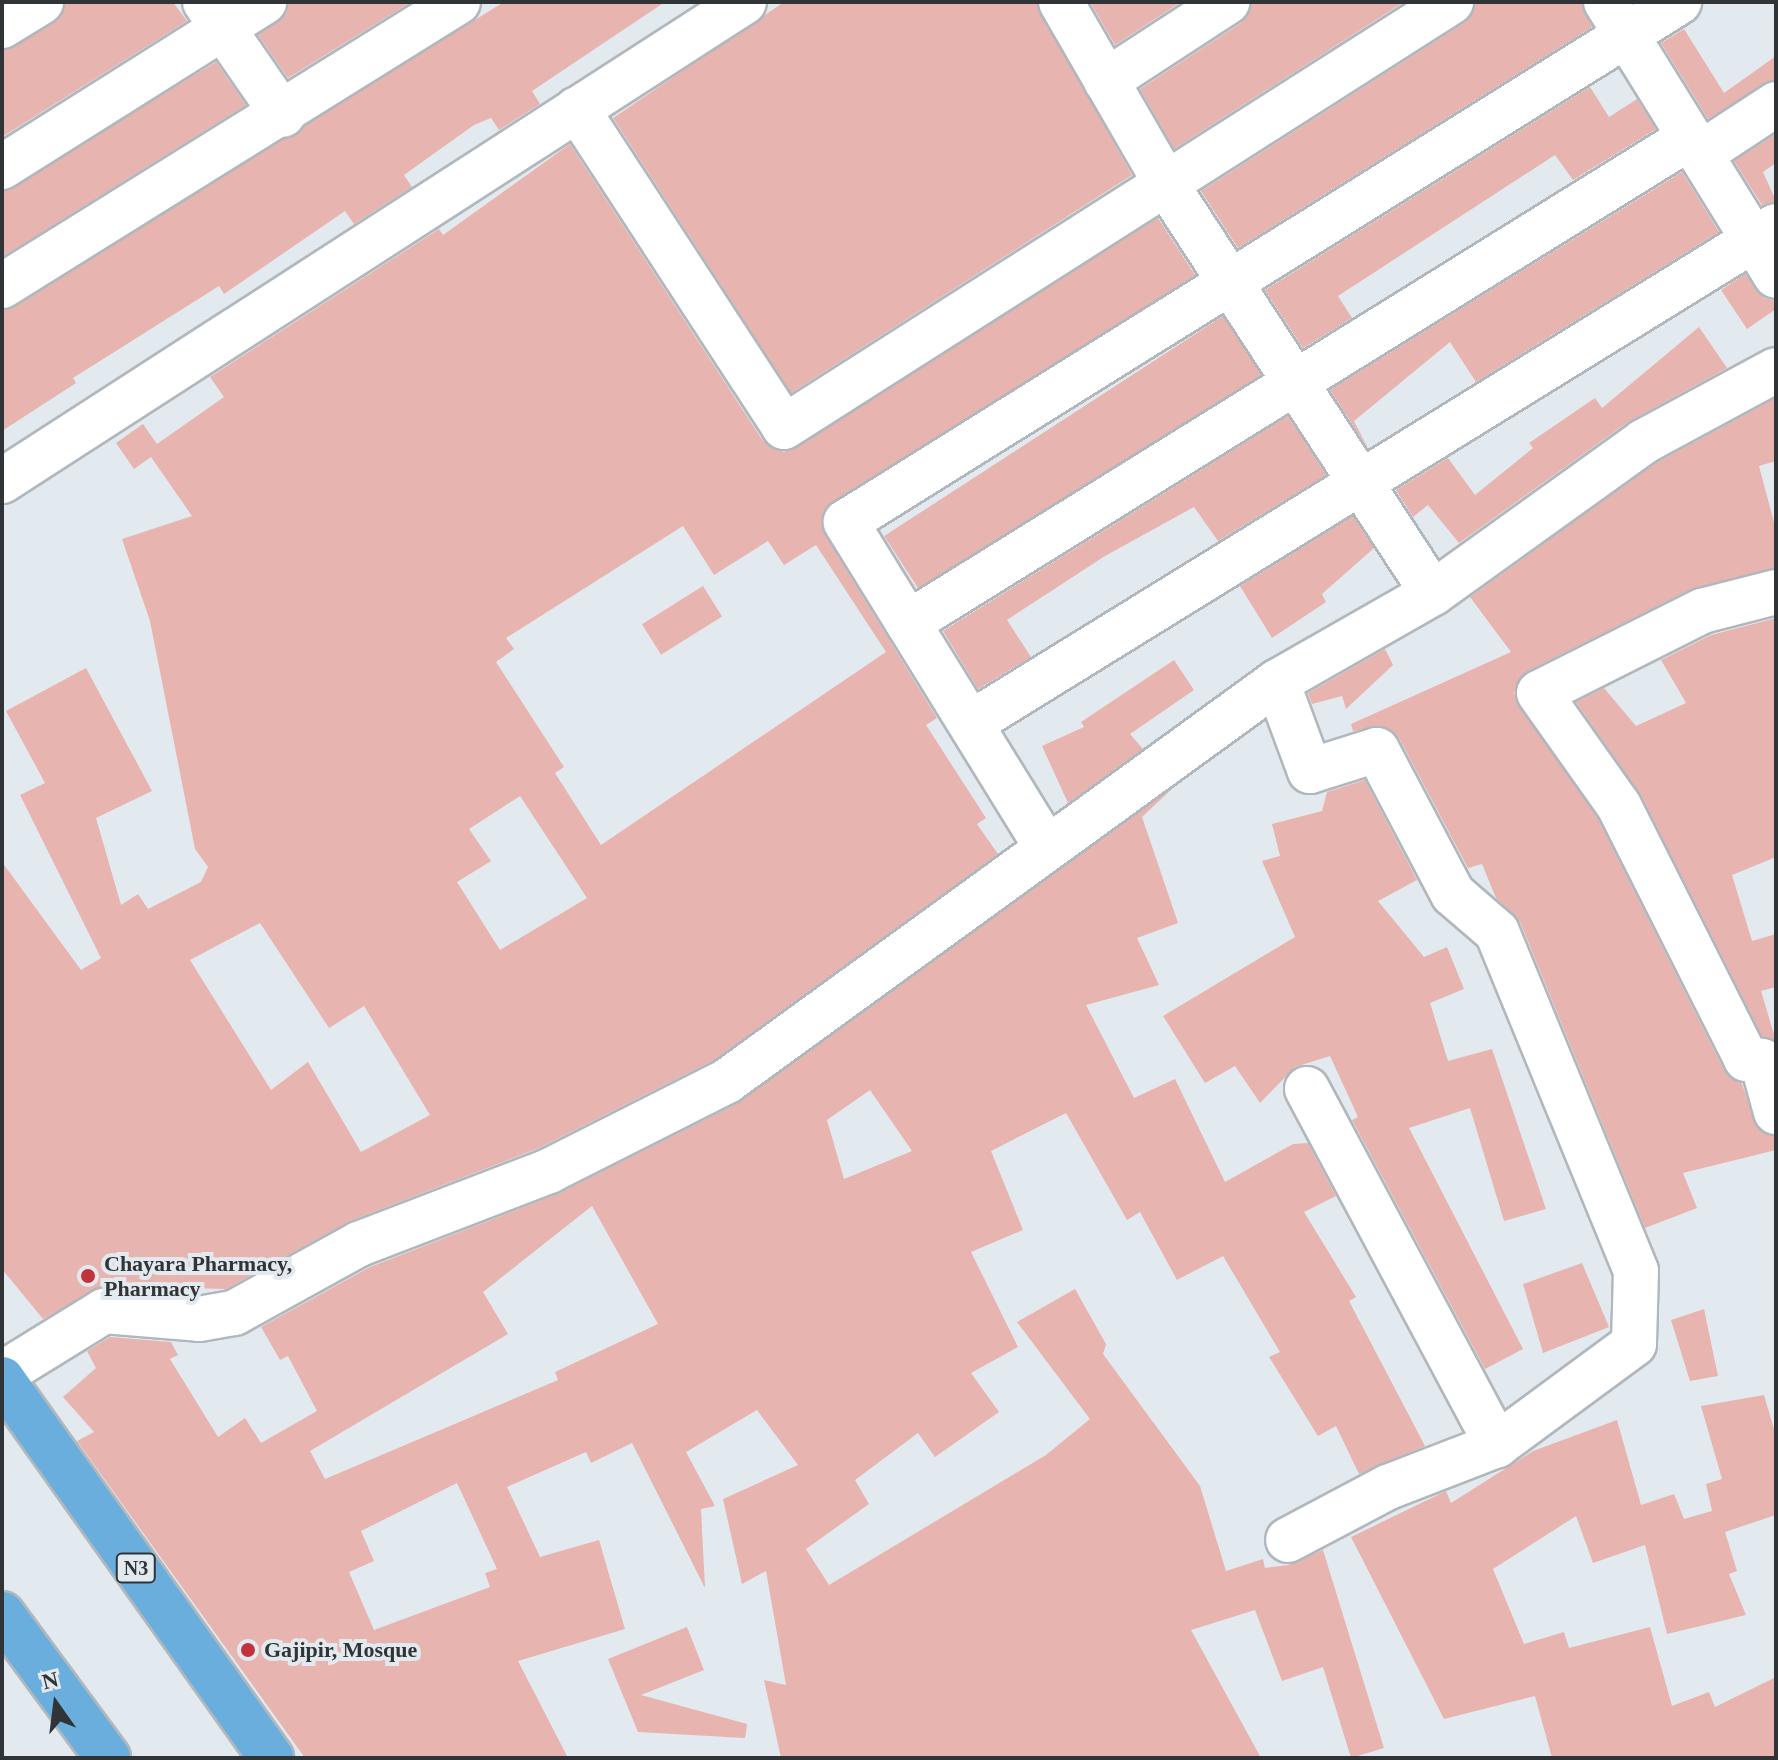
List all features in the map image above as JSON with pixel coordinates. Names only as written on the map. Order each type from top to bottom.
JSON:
[{"type":"highway","name":"N3","points":[[2,1376],[271,1758]]},
{"type":"highway","points":[[2,1614],[108,1758]]},
{"type":"street","points":[[2,26],[41,2]]},
{"type":"street","points":[[2,167],[214,15],[264,2]]},
{"type":"street","points":[[2,286],[283,115],[458,2]]},
{"type":"street","points":[[2,481],[744,2]]},
{"type":"street","points":[[1061,2],[1166,184],[1433,593]]},
{"type":"street","points":[[1106,81],[1227,2]]},
{"type":"street","points":[[577,109],[784,427],[1451,2]]},
{"type":"street","points":[[1047,848],[846,522],[1230,282],[1616,18],[1679,2]]},
{"type":"street","points":[[214,15],[283,115]]},
{"type":"street","points":[[971,723],[1361,482],[1769,247],[1695,146],[1616,18]]},
{"type":"street","points":[[908,623],[1695,146],[1776,104]]},
{"type":"street","points":[[2,1376],[104,1311],[199,1319],[234,1313],[359,1244],[451,1214],[591,1150],[727,1081],[823,1018],[1047,848],[1277,682],[1433,593],[1603,468],[1776,370]]},
{"type":"street","points":[[1776,592],[1702,611],[1539,693],[1619,806],[1746,1059],[1762,1061],[1776,1112]]},
{"type":"street","points":[[1277,682],[1310,771],[1377,750],[1453,894],[1497,932],[1636,1271],[1634,1344],[1497,1445],[1388,1487],[1288,1540]]},
{"type":"street","points":[[1307,1089],[1497,1445]]},
{"type":"building","points":[[66,2],[173,2],[187,21],[2,137],[2,51],[54,23]]},
{"type":"building","points":[[289,2],[411,2],[288,78],[258,35],[286,14]]},
{"type":"building","points":[[504,2],[665,2],[532,91],[540,104],[499,130],[491,118],[474,125],[404,175],[412,187],[354,224],[345,211],[224,294],[219,286],[73,378],[76,383],[2,431],[2,311]]},
{"type":"building","points":[[784,2],[1036,2],[1132,175],[791,393],[613,118]]},
{"type":"building","points":[[1090,2],[1181,2],[1115,45]]},
{"type":"building","points":[[1252,2],[1404,2],[1174,149],[1140,89],[1241,23]]},
{"type":"building","points":[[1476,2],[1581,2],[1592,27],[1238,248],[1201,191],[1464,23]]},
{"type":"building","points":[[1684,29],[1724,93],[1776,56],[1776,79],[1708,119],[1661,43]]},
{"type":"building","points":[[216,62],[246,105],[2,257],[2,192]]},
{"type":"building","points":[[1590,87],[1609,117],[1637,99],[1656,129],[1573,180],[1555,155],[1338,296],[1352,318],[1303,348],[1265,290]]},
{"type":"building","points":[[1776,134],[1776,163],[1763,172],[1776,201],[1762,205],[1734,161]]},
{"type":"building","points":[[570,144],[763,441],[784,452],[1158,218],[1195,275],[824,511],[825,535],[937,718],[926,725],[986,818],[977,824],[998,854],[714,1060],[539,1148],[350,1221],[226,1289],[105,1286],[43,1319],[2,1269],[2,862],[81,970],[101,958],[20,795],[45,783],[6,711],[86,668],[152,791],[96,818],[121,905],[138,894],[148,909],[201,882],[208,867],[195,849],[150,621],[122,539],[192,516],[151,457],[134,469],[116,443],[143,424],[157,444],[224,397],[210,377],[439,229],[443,235]],"holes":[[[683,526],[714,575],[768,541],[784,565],[816,545],[886,652],[601,845],[555,773],[564,767],[496,662],[514,649],[506,638]],[[520,796],[587,898],[500,950],[457,882],[491,861],[469,829]],[[260,923],[329,1028],[364,1006],[430,1115],[361,1152],[308,1062],[271,1090],[190,960]]]},
{"type":"building","points":[[1682,172],[1719,232],[1476,382],[1450,342],[1354,421],[1368,448],[1330,390]]},
{"type":"building","points":[[1745,274],[1764,298],[1776,301],[1776,309],[1747,329],[1721,290]]},
{"type":"building","points":[[1223,316],[1261,375],[922,595],[884,536]]},
{"type":"building","points":[[1699,327],[1727,368],[1628,422],[1459,543],[1428,505],[1413,517],[1396,490],[1448,458],[1475,495],[1533,448],[1529,443],[1595,398],[1602,408]]},
{"type":"building","points":[[1776,398],[1776,461],[1759,466],[1776,530],[1776,568],[1691,589],[1528,671],[1514,693],[1598,819],[1724,1070],[1742,1084],[1758,1129],[1776,1136],[1776,1150],[1683,1173],[1697,1208],[1645,1228],[1520,922],[1496,898],[1482,864],[1468,868],[1399,738],[1382,726],[1353,731],[1351,724],[1511,652],[1470,597],[1656,463]]},
{"type":"building","points":[[1288,416],[1326,475],[1218,541],[1194,507],[1105,556],[1007,620],[1031,657],[978,689],[943,631]]},
{"type":"building","points":[[1353,516],[1374,548],[1322,594],[1326,602],[1272,638],[1240,586]]},
{"type":"building","points":[[703,586],[722,617],[661,655],[642,624]]},
{"type":"building","points":[[1776,618],[1776,857],[1732,875],[1752,941],[1776,934],[1776,987],[1761,991],[1776,1041],[1762,1036],[1641,795],[1576,702],[1604,688],[1636,726],[1686,703],[1661,660],[1711,635]]},
{"type":"building","points":[[1385,649],[1393,665],[1346,709],[1342,696],[1312,704],[1308,693]]},
{"type":"building","points":[[1174,660],[1194,690],[1130,734],[1143,749],[1068,803],[1042,746],[1084,727],[1081,722]]},
{"type":"building","points":[[1365,780],[1417,880],[1378,901],[1424,957],[1447,947],[1464,989],[1430,1003],[1448,1061],[1492,1049],[1546,1209],[1504,1221],[1470,1108],[1409,1128],[1523,1349],[1485,1369],[1352,1120],[1358,1117],[1330,1056],[1295,1067],[1260,1103],[1235,1066],[1205,1083],[1163,1016],[1295,937],[1262,861],[1280,856],[1272,824],[1322,811],[1327,792]]},
{"type":"building","points":[[1174,787],[1142,817],[1178,923],[1137,938],[1159,985],[1086,1005],[1134,1098],[1175,1079],[1225,1182],[1293,1144],[1308,1143],[1336,1196],[1304,1212],[1356,1297],[1349,1301],[1425,1446],[1359,1474],[1336,1426],[1318,1436],[1269,1357],[1280,1352],[1223,1256],[1177,1280],[1140,1212],[1127,1220],[1066,1113],[991,1151],[1023,1230],[971,1252],[1018,1347],[971,1373],[999,1412],[935,1457],[918,1433],[855,1480],[869,1504],[806,1549],[829,1585],[1046,1455],[1090,1419],[1017,1322],[1075,1289],[1106,1344],[1103,1354],[1200,1486],[1226,1571],[1263,1559],[1265,1568],[1288,1565],[1323,1550],[1384,1748],[1351,1758],[1323,1667],[1282,1681],[1255,1610],[1191,1630],[1261,1758],[781,1758],[764,1680],[786,1685],[766,1571],[742,1584],[723,1499],[798,1465],[757,1410],[686,1452],[715,1506],[701,1509],[705,1588],[632,1443],[591,1463],[586,1452],[507,1487],[540,1557],[599,1540],[625,1629],[518,1661],[568,1758],[305,1758],[77,1441],[94,1432],[63,1397],[96,1368],[87,1351],[110,1337],[171,1342],[178,1355],[170,1359],[218,1437],[245,1418],[261,1443],[317,1411],[288,1356],[280,1360],[261,1327],[370,1267],[560,1193],[738,1103]],"holes":[[[870,1090],[912,1151],[844,1179],[827,1120]],[[592,1206],[658,1324],[555,1372],[558,1380],[325,1479],[310,1451],[508,1334],[483,1292]],[[457,1483],[497,1569],[485,1573],[490,1587],[374,1630],[349,1572],[374,1561],[361,1531]]]},
{"type":"building","points":[[1582,1263],[1609,1327],[1543,1353],[1523,1284]]},
{"type":"building","points":[[1704,1309],[1718,1376],[1690,1381],[1671,1320]]},
{"type":"building","points":[[1764,1395],[1776,1436],[1776,1515],[1725,1532],[1737,1571],[1729,1574],[1746,1615],[1667,1634],[1645,1545],[1593,1563],[1576,1516],[1493,1569],[1524,1644],[1564,1632],[1569,1648],[1650,1627],[1672,1706],[1709,1692],[1715,1707],[1776,1677],[1776,1758],[1552,1758],[1535,1696],[1444,1719],[1351,1537],[1446,1491],[1451,1503],[1533,1451],[1617,1420],[1641,1505],[1674,1494],[1684,1519],[1712,1511],[1706,1484],[1722,1479],[1701,1406]]},
{"type":"building","points":[[687,1627],[704,1670],[641,1695],[747,1724],[745,1738],[638,1732],[608,1659]]},
{"type":"place","name":"Chayara Pharmacy, Pharmacy","points":[[88,1276]]},
{"type":"place","name":"Gajipir, Mosque","points":[[248,1650]]}]
